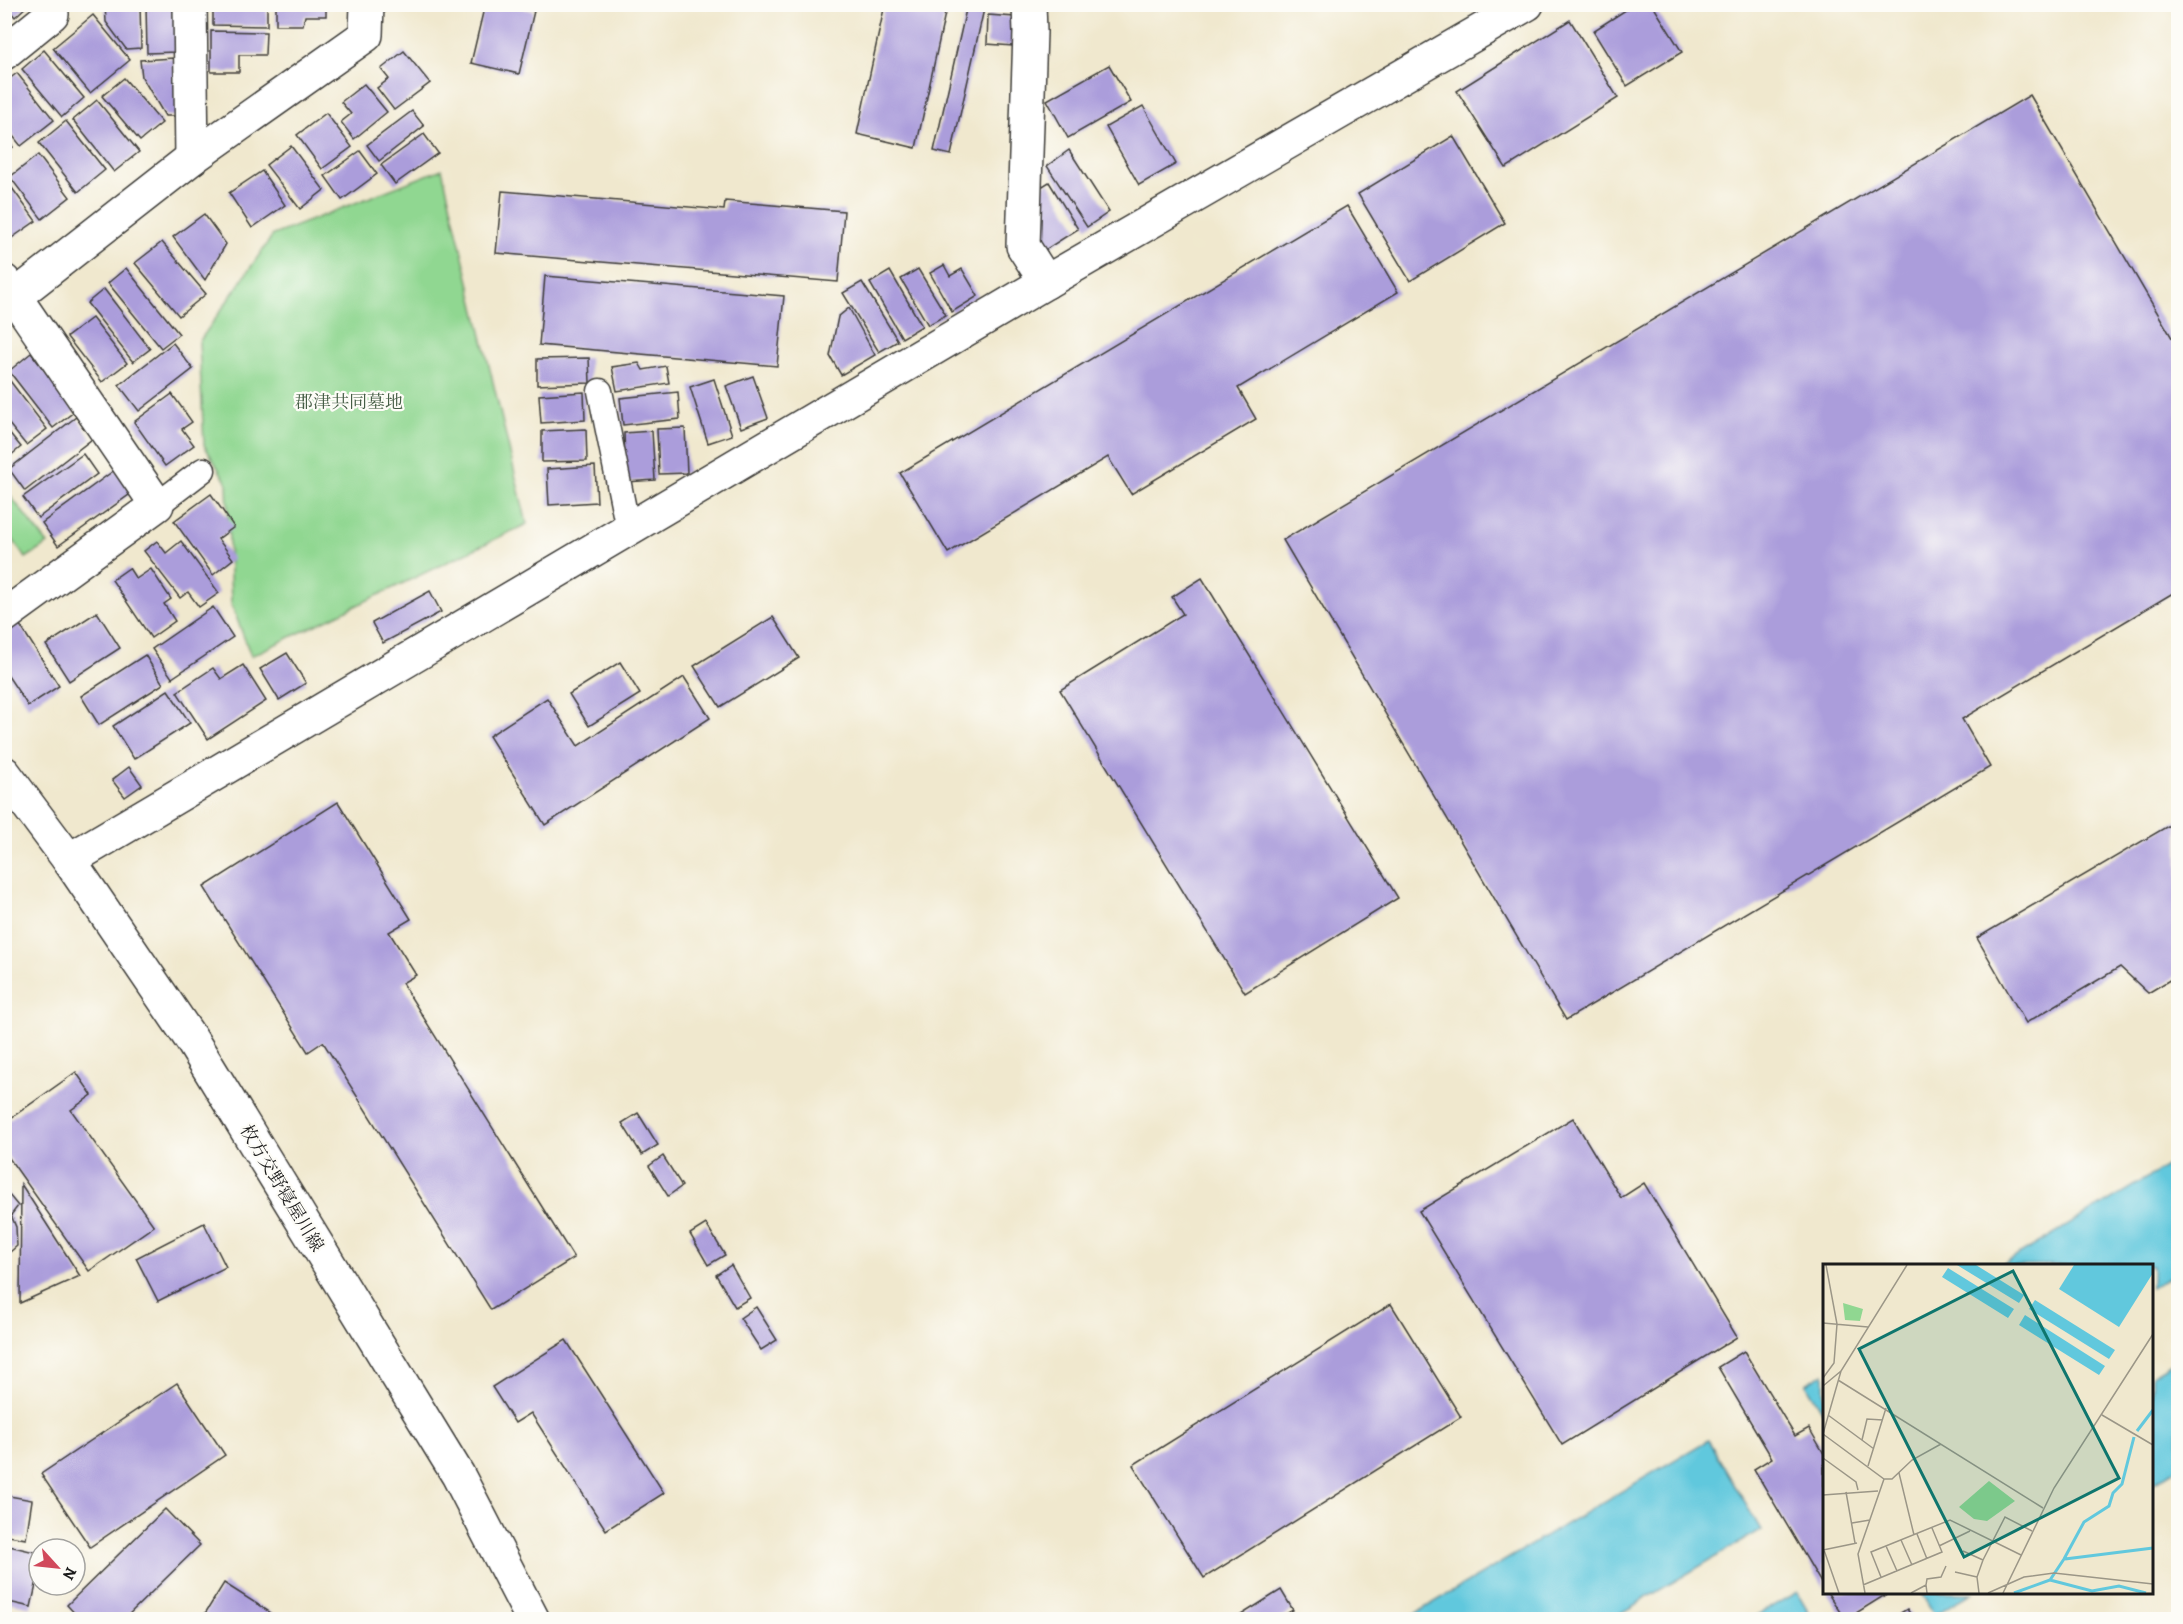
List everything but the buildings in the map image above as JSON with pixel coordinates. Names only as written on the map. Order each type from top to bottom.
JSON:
[{"type":"street","points":[[190,4],[192,158]]},
{"type":"street","points":[[4,616],[158,505],[8,294],[192,158],[366,35],[367,4]]},
{"type":"street","points":[[1029,4],[1023,246],[1046,282]]},
{"type":"street","points":[[69,860],[1046,282],[1527,4]]},
{"type":"street","points":[[4,53],[52,14]]},
{"type":"street","name":"枚方交野寝屋川線","points":[[4,773],[69,860],[191,1039],[451,1464],[533,1620]]},
{"type":"lane","points":[[600,391],[628,530]]},
{"type":"lane","points":[[158,505],[203,470]]},
{"type":"green space","name":"郡津共同墓地","points":[[442,169],[527,524],[251,656],[231,603],[227,483],[204,445],[199,342],[273,235]]},
{"type":"green space","points":[[4,488],[48,544],[26,558],[5,529]]},
{"type":"water","points":[[2178,1159],[2178,1272],[2153,1287],[2153,1264],[2004,1264]]},
{"type":"water","points":[[2178,1359],[2178,1468],[2153,1483],[2153,1374]]},
{"type":"water","points":[[1823,1374],[1823,1412],[1806,1384]]},
{"type":"water","points":[[1708,1440],[1761,1530],[1611,1619],[1406,1619]]},
{"type":"water","points":[[1797,1592],[1813,1619],[1750,1619]]},
{"type":"water","points":[[1922,1594],[1970,1594],[1934,1615]]}]
